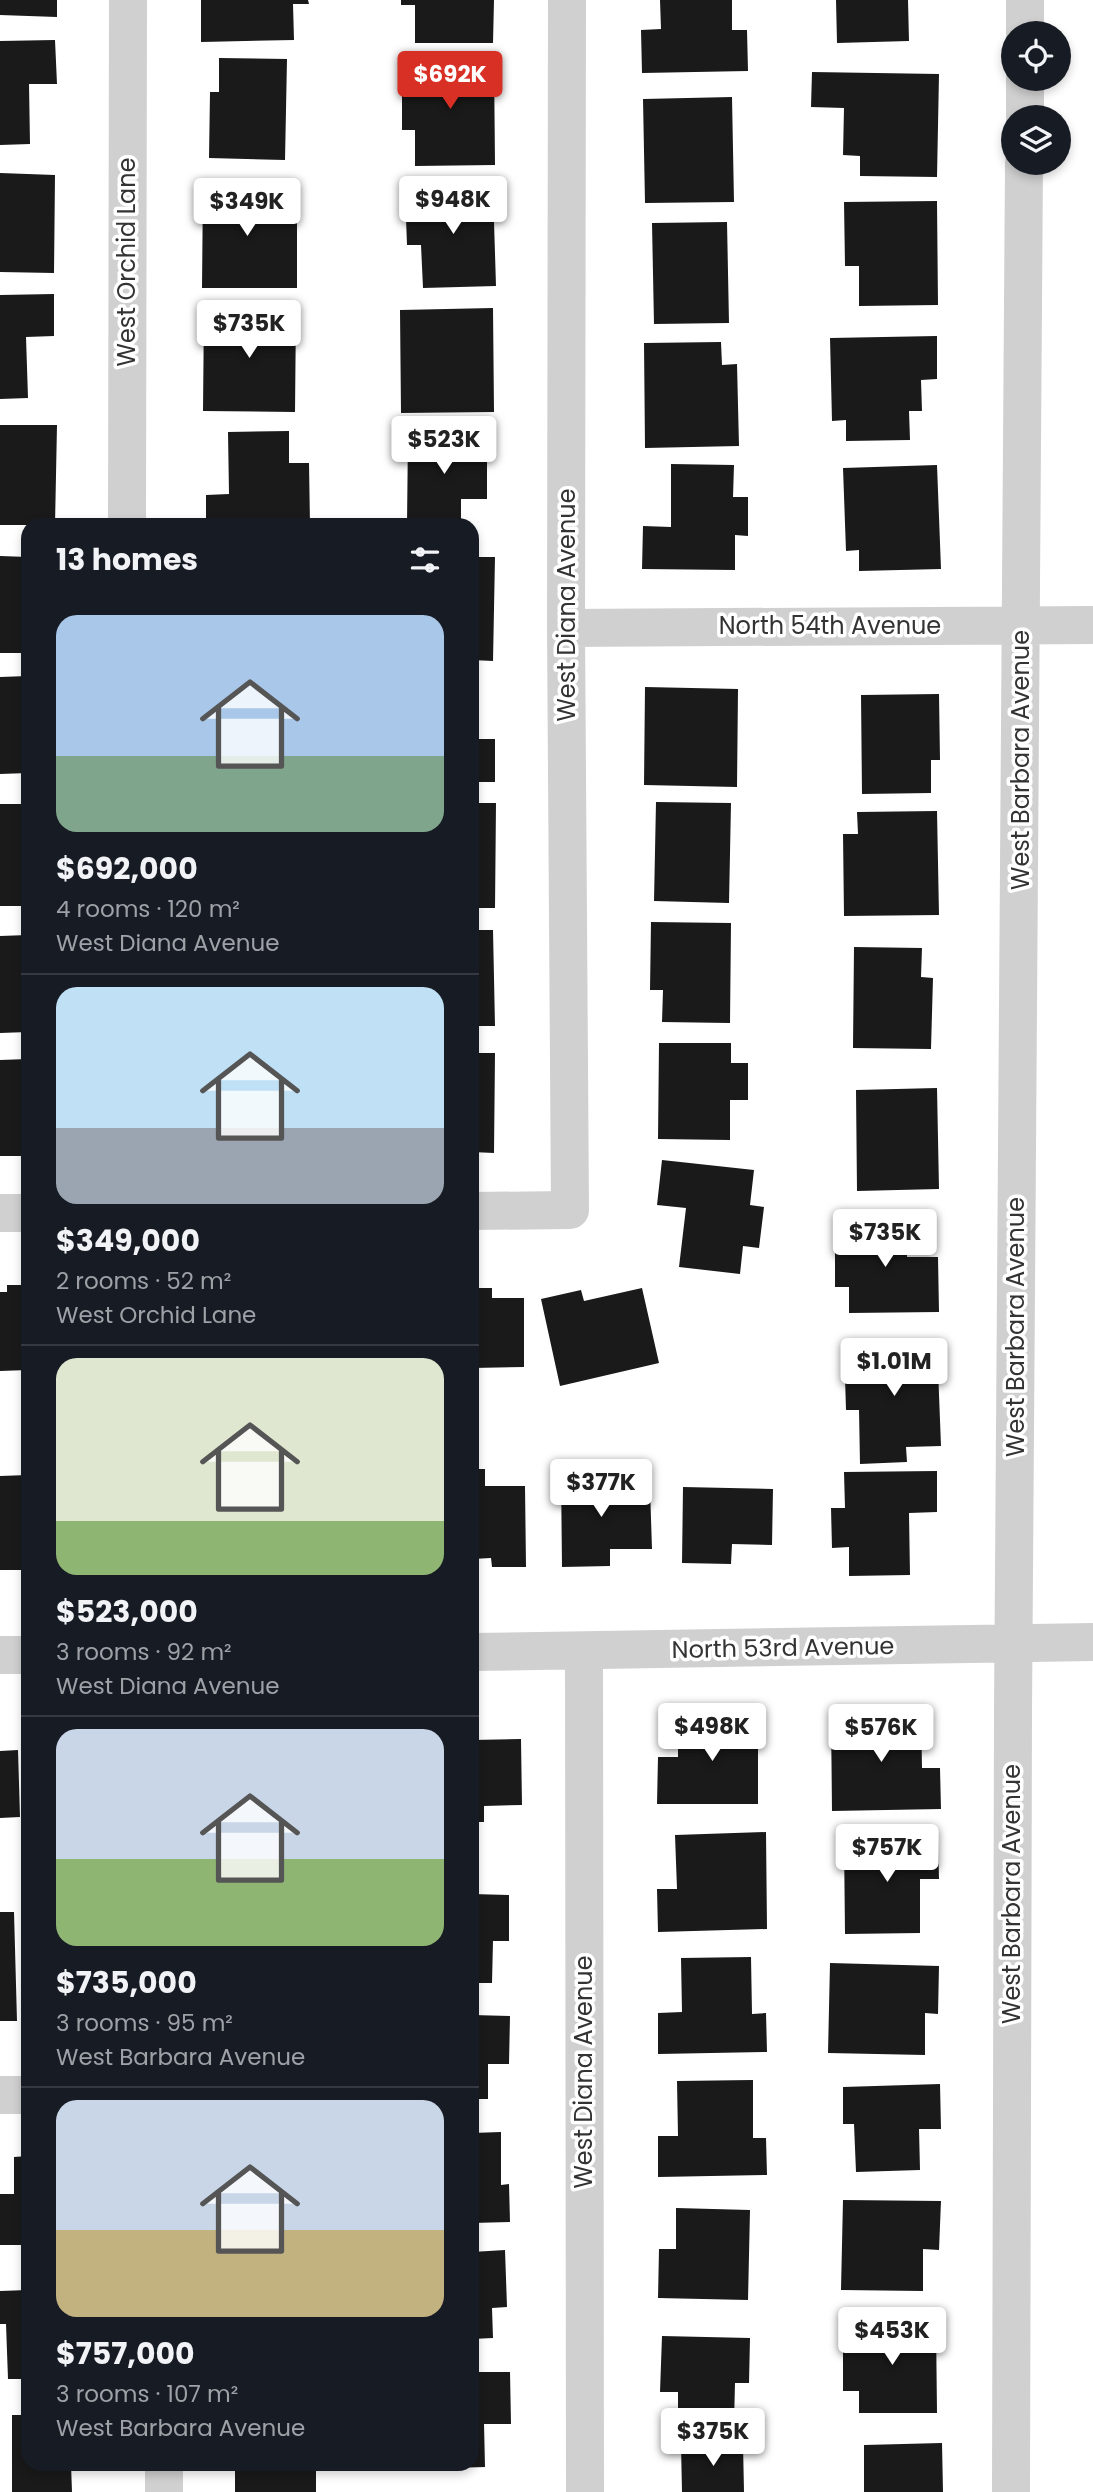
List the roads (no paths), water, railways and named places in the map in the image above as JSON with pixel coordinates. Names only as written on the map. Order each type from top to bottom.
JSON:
[{"type":"street","name":"West Orchid Lane","points":[[127,518],[128,0]]},
{"type":"street","name":"West Diana Avenue","points":[[479,1211],[570,1210],[566,628],[567,0]]},
{"type":"street","points":[[1025,0],[1025,21]]},
{"type":"street","name":"West Barbara Avenue","points":[[1011,2492],[1013,1643],[1024,175]]},
{"type":"street","name":"North 54th Avenue","points":[[566,628],[1093,625]]},
{"type":"street","points":[[0,1213],[21,1213]]},
{"type":"street","name":"North 53rd Avenue","points":[[479,1652],[1093,1642]]},
{"type":"street","name":"West Diana Avenue","points":[[584,1652],[584,2492]]},
{"type":"street","points":[[0,1655],[21,1655]]},
{"type":"street","points":[[0,2095],[21,2095]]},
{"type":"street","points":[[164,2471],[164,2492]]}]
